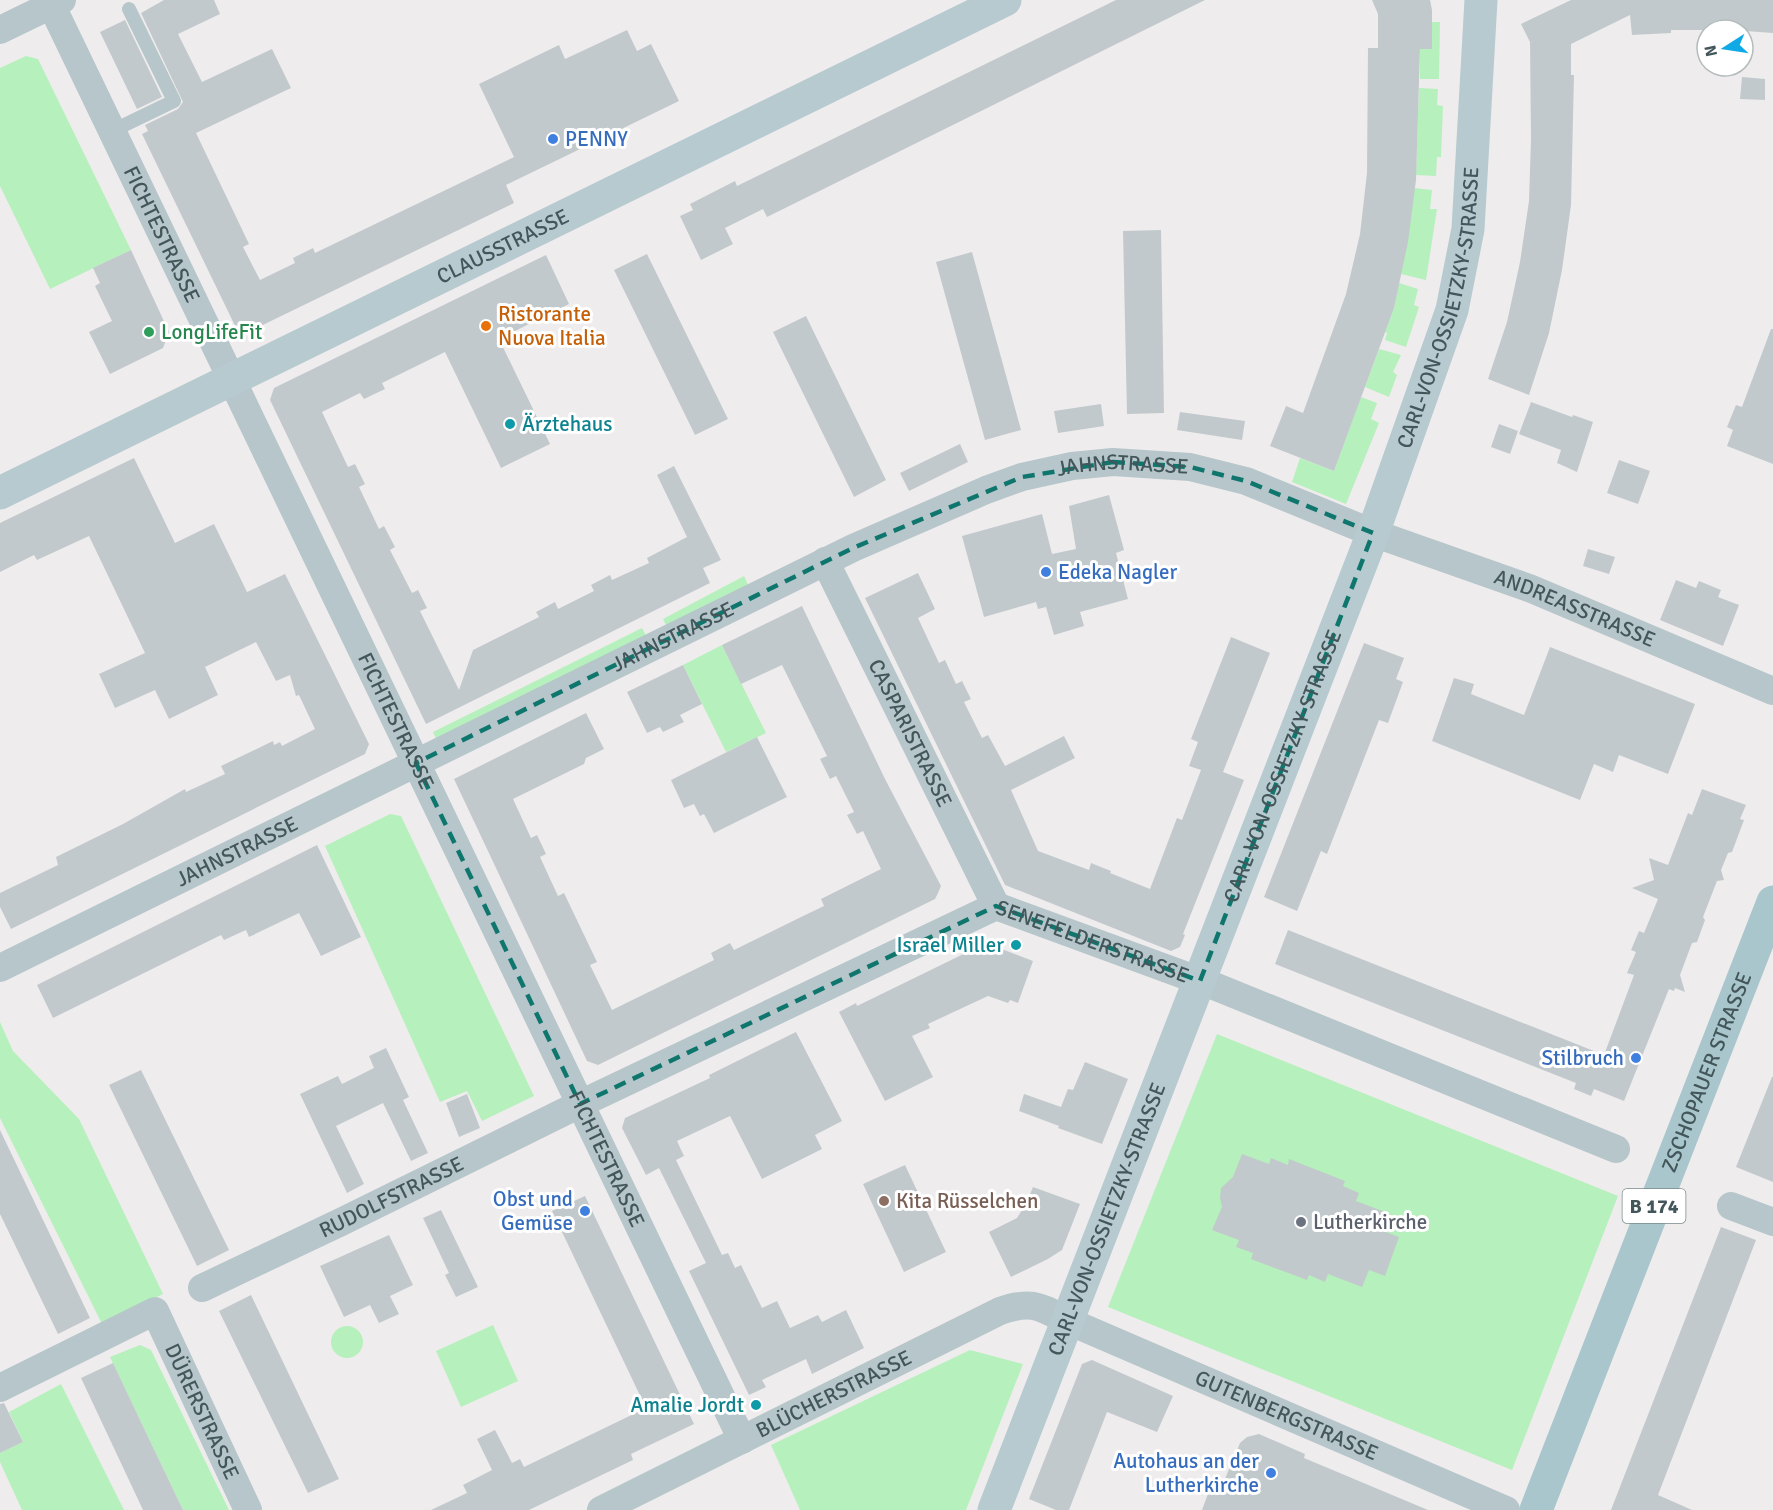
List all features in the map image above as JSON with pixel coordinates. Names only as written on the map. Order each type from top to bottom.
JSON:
[{"type":"main road","name":"ZSCHOPAUER STRASSE","points":[[1536,1510],[1773,902]]},
{"type":"street","name":"CLAUSSTRASSE","points":[[0,493],[1005,0]]},
{"type":"street","name":"CARL-VON-OSSIETZKY-STRASSE","points":[[994,1510],[1373,532],[1452,310],[1468,229],[1481,0]]},
{"type":"street","name":"FICHTESTRASSE","points":[[54,2],[112,131],[742,1440]]},
{"type":"street","points":[[0,30],[54,2]]},
{"type":"street","name":"JAHNSTRASSE","points":[[0,968],[825,561],[1022,477],[1072,466],[1113,462],[1190,467],[1246,481],[1373,532]]},
{"type":"street","name":"ANDREASSTRASSE","points":[[1373,532],[1528,588],[1773,691]]},
{"type":"street","name":"CASPARISTRASSE","points":[[825,561],[996,906]]},
{"type":"street","name":"SENEFELDERSTRASSE","points":[[580,1104],[996,906],[1200,981],[1616,1149]]},
{"type":"street","name":"RUDOLFSTRASSE","points":[[202,1288],[580,1104]]},
{"type":"street","points":[[1731,1206],[1773,1222]]},
{"type":"street","name":"BLÜCHERSTRASSE","points":[[601,1510],[1000,1311],[1019,1304],[1041,1307],[1068,1322]]},
{"type":"street","name":"DÜRERSTRASSE","points":[[0,1388],[155,1311],[248,1510]]},
{"type":"street","name":"GUTENBERGSTRASSE","points":[[1068,1322],[1506,1510]]},
{"type":"lane","points":[[112,131],[174,101],[129,9]]},
{"type":"highlighted area","points":[[1113,462],[1190,467],[1246,481],[1373,533],[1200,981],[996,906],[580,1104],[416,763],[853,548],[1022,477]]},
{"type":"green space","points":[[1432,22],[1440,22],[1439,79],[1420,79],[1420,49],[1431,49]]},
{"type":"green space","points":[[26,56],[38,59],[131,250],[50,289],[0,186],[0,68]]},
{"type":"green space","points":[[1419,88],[1438,89],[1437,105],[1443,106],[1441,157],[1437,157],[1436,176],[1416,175]]},
{"type":"green space","points":[[1414,188],[1432,190],[1430,209],[1437,209],[1426,280],[1401,274]]},
{"type":"green space","points":[[1399,283],[1418,289],[1414,305],[1419,307],[1406,347],[1385,340],[1387,333],[1385,332],[1394,308]]},
{"type":"green space","points":[[1379,349],[1401,355],[1393,372],[1397,375],[1389,397],[1365,387]]},
{"type":"green space","points":[[1361,397],[1377,403],[1371,419],[1379,423],[1346,504],[1292,482],[1300,458],[1334,471]]},
{"type":"green space","points":[[744,576],[750,589],[669,631],[663,619]]},
{"type":"green space","points":[[642,628],[648,639],[438,743],[433,732]]},
{"type":"green space","points":[[722,645],[766,733],[726,752],[683,665]]},
{"type":"green space","points":[[390,814],[401,816],[534,1096],[482,1121],[467,1091],[440,1102],[325,846]]},
{"type":"green space","points":[[0,1022],[13,1051],[79,1119],[163,1294],[102,1324],[0,1118]]},
{"type":"green space","points":[[1217,1034],[1618,1196],[1512,1470],[1108,1307]]},
{"type":"green space","points":[[493,1325],[518,1381],[461,1407],[436,1351]]},
{"type":"green space","points":[[347,1326],[359,1330],[363,1342],[359,1354],[347,1358],[335,1354],[331,1342],[335,1330]]},
{"type":"green space","points":[[140,1345],[151,1350],[229,1510],[183,1510],[110,1357]]},
{"type":"green space","points":[[970,1350],[1023,1364],[966,1510],[800,1510],[771,1445]]},
{"type":"green space","points":[[61,1384],[124,1510],[22,1510],[0,1462],[0,1453],[23,1442],[9,1412]]},
{"type":"building","points":[[164,0],[214,0],[220,14],[178,34],[202,82],[272,49],[291,88],[196,133],[249,244],[243,247],[260,280],[295,263],[293,258],[313,248],[315,253],[514,157],[479,84],[559,45],[565,59],[627,30],[637,51],[651,44],[679,101],[506,185],[514,203],[240,336],[142,134],[148,131],[145,125],[178,109],[183,102],[141,13]]},
{"type":"building","points":[[1116,0],[1205,0],[767,217],[763,209],[725,228],[733,244],[701,260],[680,216],[693,210],[690,204],[735,181],[737,186]]},
{"type":"building","points":[[1372,0],[1430,0],[1432,49],[1420,49],[1416,180],[1408,242],[1394,308],[1334,471],[1270,446],[1286,406],[1303,413],[1346,294],[1360,234],[1367,173],[1368,48],[1378,48],[1378,14]]},
{"type":"building","points":[[1571,0],[1773,0],[1773,33],[1755,32],[1755,18],[1695,18],[1695,30],[1671,30],[1671,33],[1632,35],[1630,15],[1571,44],[1571,75],[1574,75],[1571,205],[1562,270],[1549,333],[1529,395],[1488,379],[1507,322],[1520,262],[1529,201],[1530,42],[1521,24]]},
{"type":"building","points":[[125,20],[162,97],[137,109],[100,32]]},
{"type":"building","points":[[1742,78],[1765,79],[1765,100],[1740,99]]},
{"type":"building","points":[[1161,230],[1164,413],[1127,414],[1123,231]]},
{"type":"building","points":[[131,250],[169,332],[163,348],[110,374],[89,332],[112,321],[95,286],[100,283],[93,268]]},
{"type":"building","points":[[972,252],[1021,430],[985,440],[936,262]]},
{"type":"building","points":[[647,254],[728,419],[695,435],[614,270]]},
{"type":"building","points":[[546,255],[569,304],[499,339],[550,444],[501,468],[445,352],[382,383],[385,389],[364,399],[360,393],[322,412],[348,467],[355,464],[365,484],[359,487],[379,529],[384,526],[395,547],[390,550],[412,593],[418,590],[427,608],[420,611],[459,690],[473,650],[539,617],[536,612],[555,602],[558,609],[594,591],[591,585],[610,575],[612,580],[649,563],[647,558],[687,537],[657,475],[674,466],[721,560],[703,568],[710,583],[426,724],[270,400],[274,388]]},
{"type":"building","points":[[806,316],[886,480],[854,497],[773,332]]},
{"type":"building","points":[[1771,329],[1773,329],[1773,464],[1727,446],[1733,430],[1727,427],[1736,405],[1742,407]]},
{"type":"building","points":[[1531,402],[1593,422],[1577,472],[1557,463],[1561,450],[1519,434]]},
{"type":"building","points":[[1101,404],[1104,426],[1058,433],[1054,411]]},
{"type":"building","points":[[1180,412],[1245,421],[1242,440],[1177,430]]},
{"type":"building","points":[[1499,424],[1518,431],[1510,454],[1491,447]]},
{"type":"building","points":[[960,444],[968,462],[909,491],[900,473]]},
{"type":"building","points":[[134,458],[175,543],[214,524],[247,592],[285,574],[369,744],[365,754],[11,929],[0,907],[0,893],[58,865],[56,857],[123,824],[185,789],[186,792],[225,774],[221,766],[273,741],[274,745],[280,742],[282,746],[315,729],[299,695],[296,696],[290,675],[276,681],[256,642],[205,667],[218,695],[169,719],[155,690],[115,708],[99,674],[145,653],[89,536],[37,560],[34,555],[0,572],[0,523]]},
{"type":"building","points":[[1619,460],[1650,471],[1638,504],[1607,493]]},
{"type":"building","name":"Edeka Nagler","points":[[1109,495],[1124,550],[1116,553],[1128,599],[1080,612],[1084,626],[1054,635],[1046,607],[1038,609],[1036,602],[984,617],[962,536],[1042,514],[1052,554],[1076,549],[1069,506]]},
{"type":"building","points":[[1588,549],[1615,557],[1609,574],[1583,566]]},
{"type":"building","points":[[918,573],[935,609],[918,618],[939,663],[945,660],[956,684],[962,681],[971,699],[964,702],[982,738],[988,735],[1005,766],[1064,736],[1075,758],[1011,790],[1038,851],[1089,870],[1091,863],[1150,889],[1177,818],[1182,820],[1201,770],[1189,766],[1198,742],[1191,739],[1231,637],[1270,653],[1223,772],[1244,780],[1183,934],[1185,935],[1180,947],[1171,951],[1005,885],[865,598]]},
{"type":"building","points":[[1676,580],[1696,588],[1699,581],[1721,590],[1718,597],[1739,605],[1723,646],[1660,620]]},
{"type":"building","points":[[802,606],[885,779],[941,886],[938,893],[935,899],[598,1065],[587,1061],[454,779],[586,713],[604,749],[586,758],[584,764],[513,799],[531,838],[537,835],[546,854],[540,857],[558,896],[564,893],[597,962],[590,965],[612,1010],[714,960],[711,953],[730,943],[734,950],[824,906],[821,899],[881,869],[863,831],[857,834],[847,815],[854,812],[836,776],[830,779],[820,759],[827,756],[782,665],[741,684],[722,645]]},
{"type":"building","points":[[1364,643],[1404,658],[1396,679],[1403,682],[1388,723],[1379,720],[1327,854],[1321,851],[1297,911],[1264,897]]},
{"type":"building","points":[[1550,647],[1695,704],[1668,774],[1619,755],[1613,772],[1594,764],[1580,800],[1432,741],[1454,678],[1474,684],[1471,694],[1524,715]]},
{"type":"building","points":[[683,665],[702,704],[680,715],[684,722],[663,732],[660,727],[647,733],[627,692]]},
{"type":"building","points":[[757,737],[787,797],[714,833],[704,814],[700,816],[694,804],[684,808],[671,780]]},
{"type":"building","points":[[1702,789],[1746,805],[1740,819],[1744,820],[1732,852],[1728,853],[1721,870],[1724,880],[1717,881],[1703,917],[1705,920],[1697,942],[1692,943],[1680,975],[1685,992],[1675,988],[1674,991],[1669,989],[1624,1101],[1594,1089],[1591,1096],[1574,1089],[1576,1083],[1275,964],[1288,930],[1604,1055],[1634,975],[1627,973],[1636,952],[1631,950],[1639,931],[1644,933],[1658,899],[1632,888],[1654,880],[1649,858],[1668,865],[1688,813],[1692,815]]},
{"type":"building","points":[[317,845],[361,937],[321,956],[299,913],[249,937],[246,930],[224,940],[221,935],[53,1018],[37,985]]},
{"type":"building","points":[[986,943],[1033,961],[1018,1003],[1010,1000],[1008,1003],[988,996],[928,1024],[930,1028],[912,1036],[933,1077],[885,1101],[839,1012],[856,1003],[857,1006]]},
{"type":"building","points":[[796,1032],[842,1121],[815,1135],[822,1149],[762,1179],[730,1116],[677,1141],[684,1156],[676,1160],[722,1255],[728,1253],[735,1268],[741,1265],[762,1308],[777,1301],[790,1328],[818,1315],[822,1322],[846,1310],[864,1348],[812,1374],[806,1359],[762,1380],[766,1387],[749,1395],[689,1271],[706,1263],[659,1168],[646,1175],[622,1128],[625,1118],[710,1078],[709,1075]]},
{"type":"building","points":[[386,1048],[409,1097],[403,1100],[428,1153],[411,1161],[383,1103],[336,1126],[364,1184],[347,1193],[300,1094],[338,1076],[342,1084],[374,1068],[369,1056]]},
{"type":"building","points":[[1085,1062],[1128,1079],[1102,1144],[1019,1111],[1024,1094],[1061,1107],[1068,1089],[1073,1090]]},
{"type":"building","points":[[141,1070],[229,1250],[197,1266],[109,1085]]},
{"type":"building","points":[[1773,1077],[1773,1182],[1736,1167]]},
{"type":"building","points":[[467,1094],[480,1128],[459,1137],[446,1103]]},
{"type":"building","points":[[0,1130],[90,1318],[58,1334],[0,1214]]},
{"type":"building","name":"Lutherkirche","points":[[1242,1154],[1269,1164],[1271,1158],[1288,1165],[1289,1159],[1345,1181],[1343,1186],[1359,1193],[1356,1201],[1390,1214],[1383,1231],[1399,1237],[1385,1276],[1369,1270],[1362,1287],[1328,1274],[1325,1282],[1309,1275],[1307,1280],[1251,1259],[1253,1253],[1236,1247],[1239,1240],[1212,1230],[1222,1207],[1221,1188],[1233,1177]]},
{"type":"building","points":[[905,1165],[946,1252],[904,1272],[863,1184]]},
{"type":"building","points":[[1033,1187],[1080,1204],[1062,1250],[1011,1277],[989,1232],[1017,1218]]},
{"type":"building","points":[[585,1196],[694,1424],[631,1454],[633,1460],[529,1510],[431,1510],[467,1493],[463,1485],[492,1470],[477,1439],[495,1430],[512,1463],[520,1459],[524,1467],[646,1408],[552,1211]]},
{"type":"building","points":[[441,1210],[478,1287],[456,1297],[445,1275],[449,1273],[423,1218]]},
{"type":"building","points":[[1721,1227],[1756,1240],[1658,1495],[1692,1510],[1611,1510]]},
{"type":"building","points":[[389,1235],[413,1285],[390,1296],[399,1314],[379,1323],[370,1305],[344,1317],[320,1266]]},
{"type":"building","points":[[251,1295],[339,1479],[308,1493],[219,1311]]},
{"type":"building","points":[[1092,1360],[1173,1396],[1157,1432],[1107,1412],[1069,1510],[1056,1510],[1029,1499],[1082,1364]]},
{"type":"building","points":[[113,1363],[183,1510],[143,1510],[81,1378]]},
{"type":"building","points":[[4,1403],[23,1442],[0,1453],[0,1404]]},
{"type":"building","name":"Autohaus an der Lutherkirche","points":[[1259,1434],[1305,1454],[1304,1458],[1428,1510],[1202,1510],[1212,1483],[1222,1486],[1240,1443],[1247,1437]]},
{"type":"place","name":"PENNY","points":[[553,139]]},
{"type":"place","name":"Ristorante Nuova Italia","points":[[486,326]]},
{"type":"place","name":"LongLifeFit","points":[[149,332]]},
{"type":"place","name":"Ärztehaus","points":[[510,424]]},
{"type":"place","name":"Edeka Nagler","points":[[1046,572]]},
{"type":"place","name":"Israel Miller","points":[[1016,945]]},
{"type":"place","name":"Stilbruch","points":[[1636,1058]]},
{"type":"place","name":"Kita Rüsselchen","points":[[884,1201]]},
{"type":"place","name":"Obst und Gemüse","points":[[585,1211]]},
{"type":"place","name":"Lutherkirche","points":[[1301,1222]]},
{"type":"place","name":"Amalie Jordt","points":[[756,1405]]},
{"type":"place","name":"Autohaus an der Lutherkirche","points":[[1271,1473]]}]
